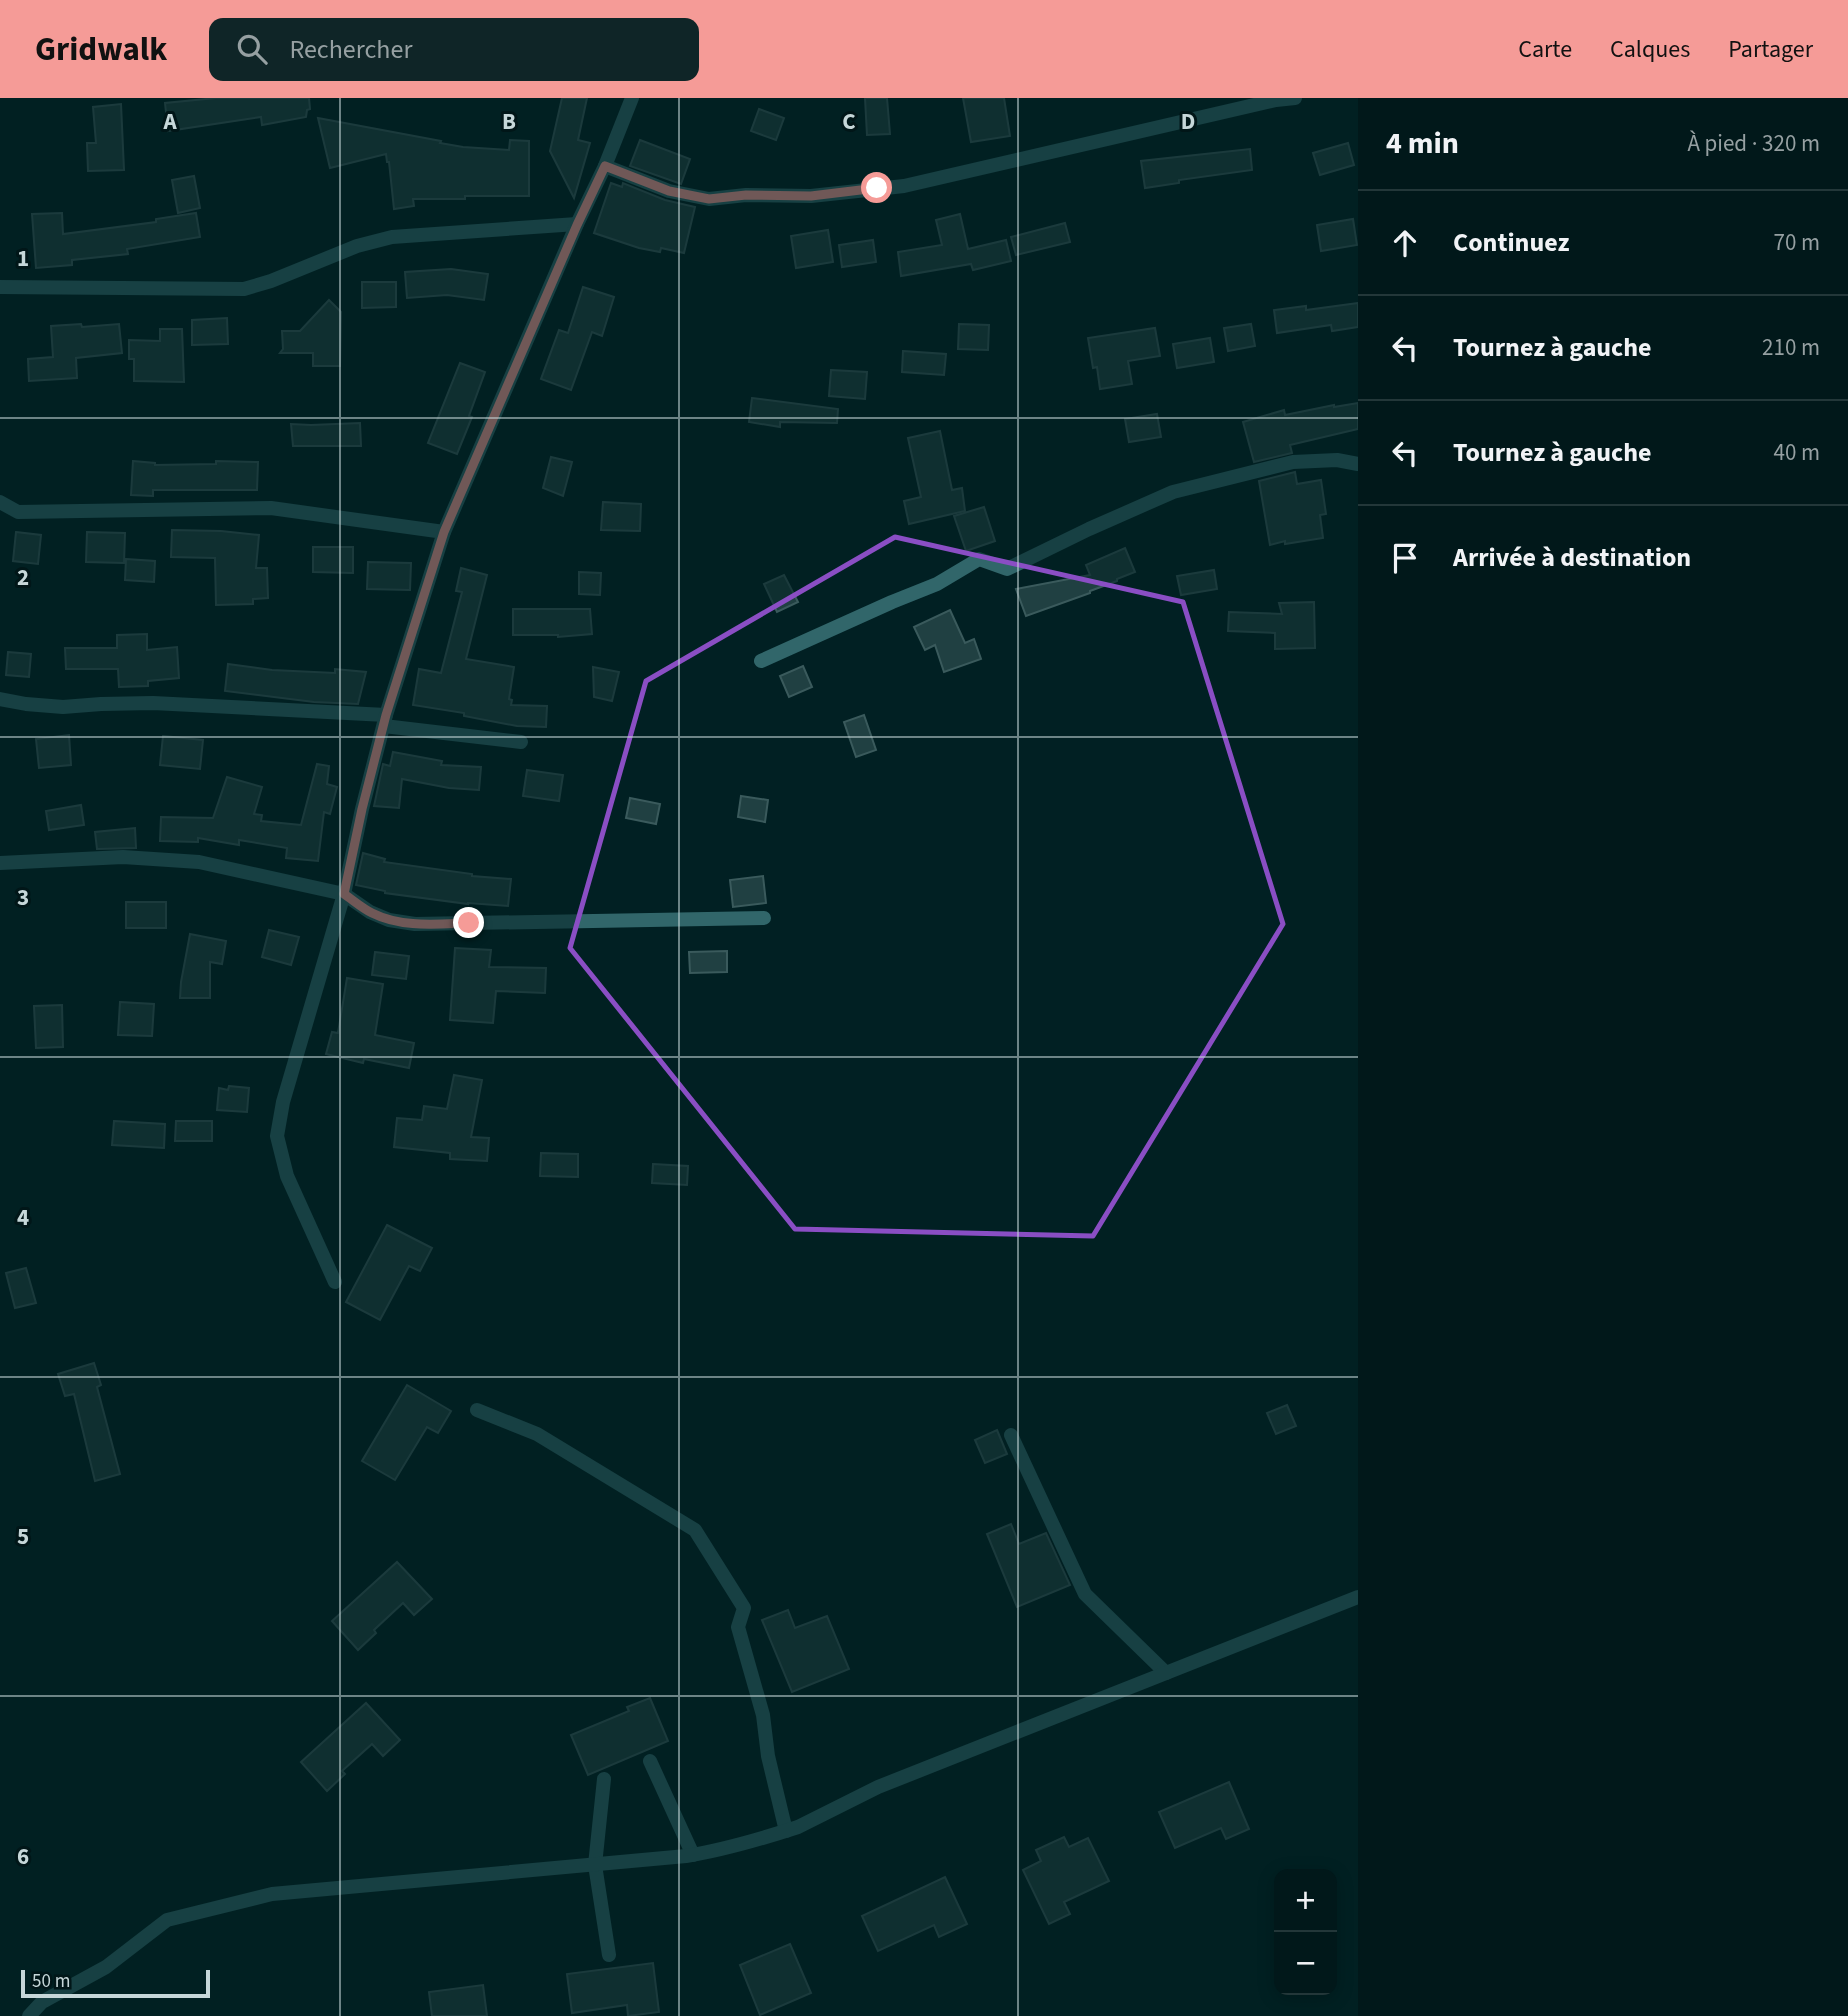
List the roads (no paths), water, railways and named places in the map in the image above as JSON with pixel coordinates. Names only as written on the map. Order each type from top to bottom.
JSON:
[{"type":"street","points":[[334,1282],[287,1176],[277,1136],[283,1102],[344,894],[385,720],[444,532],[605,166],[632,98]]},
{"type":"street","points":[[605,166],[669,191],[709,199],[746,195],[811,196],[904,186],[1294,98]]},
{"type":"street","points":[[0,287],[244,289],[271,281],[357,246],[392,237],[577,225]]},
{"type":"street","points":[[761,661],[937,584],[979,559],[1007,569],[1173,492],[1293,462],[1337,460],[1358,464]]},
{"type":"street","points":[[0,502],[18,512],[271,508],[444,532]]},
{"type":"street","points":[[0,699],[63,707],[153,703],[385,720],[521,742]]},
{"type":"street","points":[[0,863],[123,857],[199,862],[344,894],[370,912],[389,920],[415,924],[764,918]]},
{"type":"street","points":[[477,1410],[537,1434],[695,1530],[744,1608],[738,1628],[763,1715],[768,1756],[786,1831]]},
{"type":"street","points":[[1011,1435],[1085,1594],[1166,1673]]},
{"type":"street","points":[[29,2016],[43,2002],[106,1967],[167,1920],[272,1894],[693,1855],[734,1847],[786,1831],[878,1787],[1358,1597]]},
{"type":"street","points":[[650,1761],[693,1855]]},
{"type":"street","points":[[604,1779],[596,1864],[609,1955]]}]
